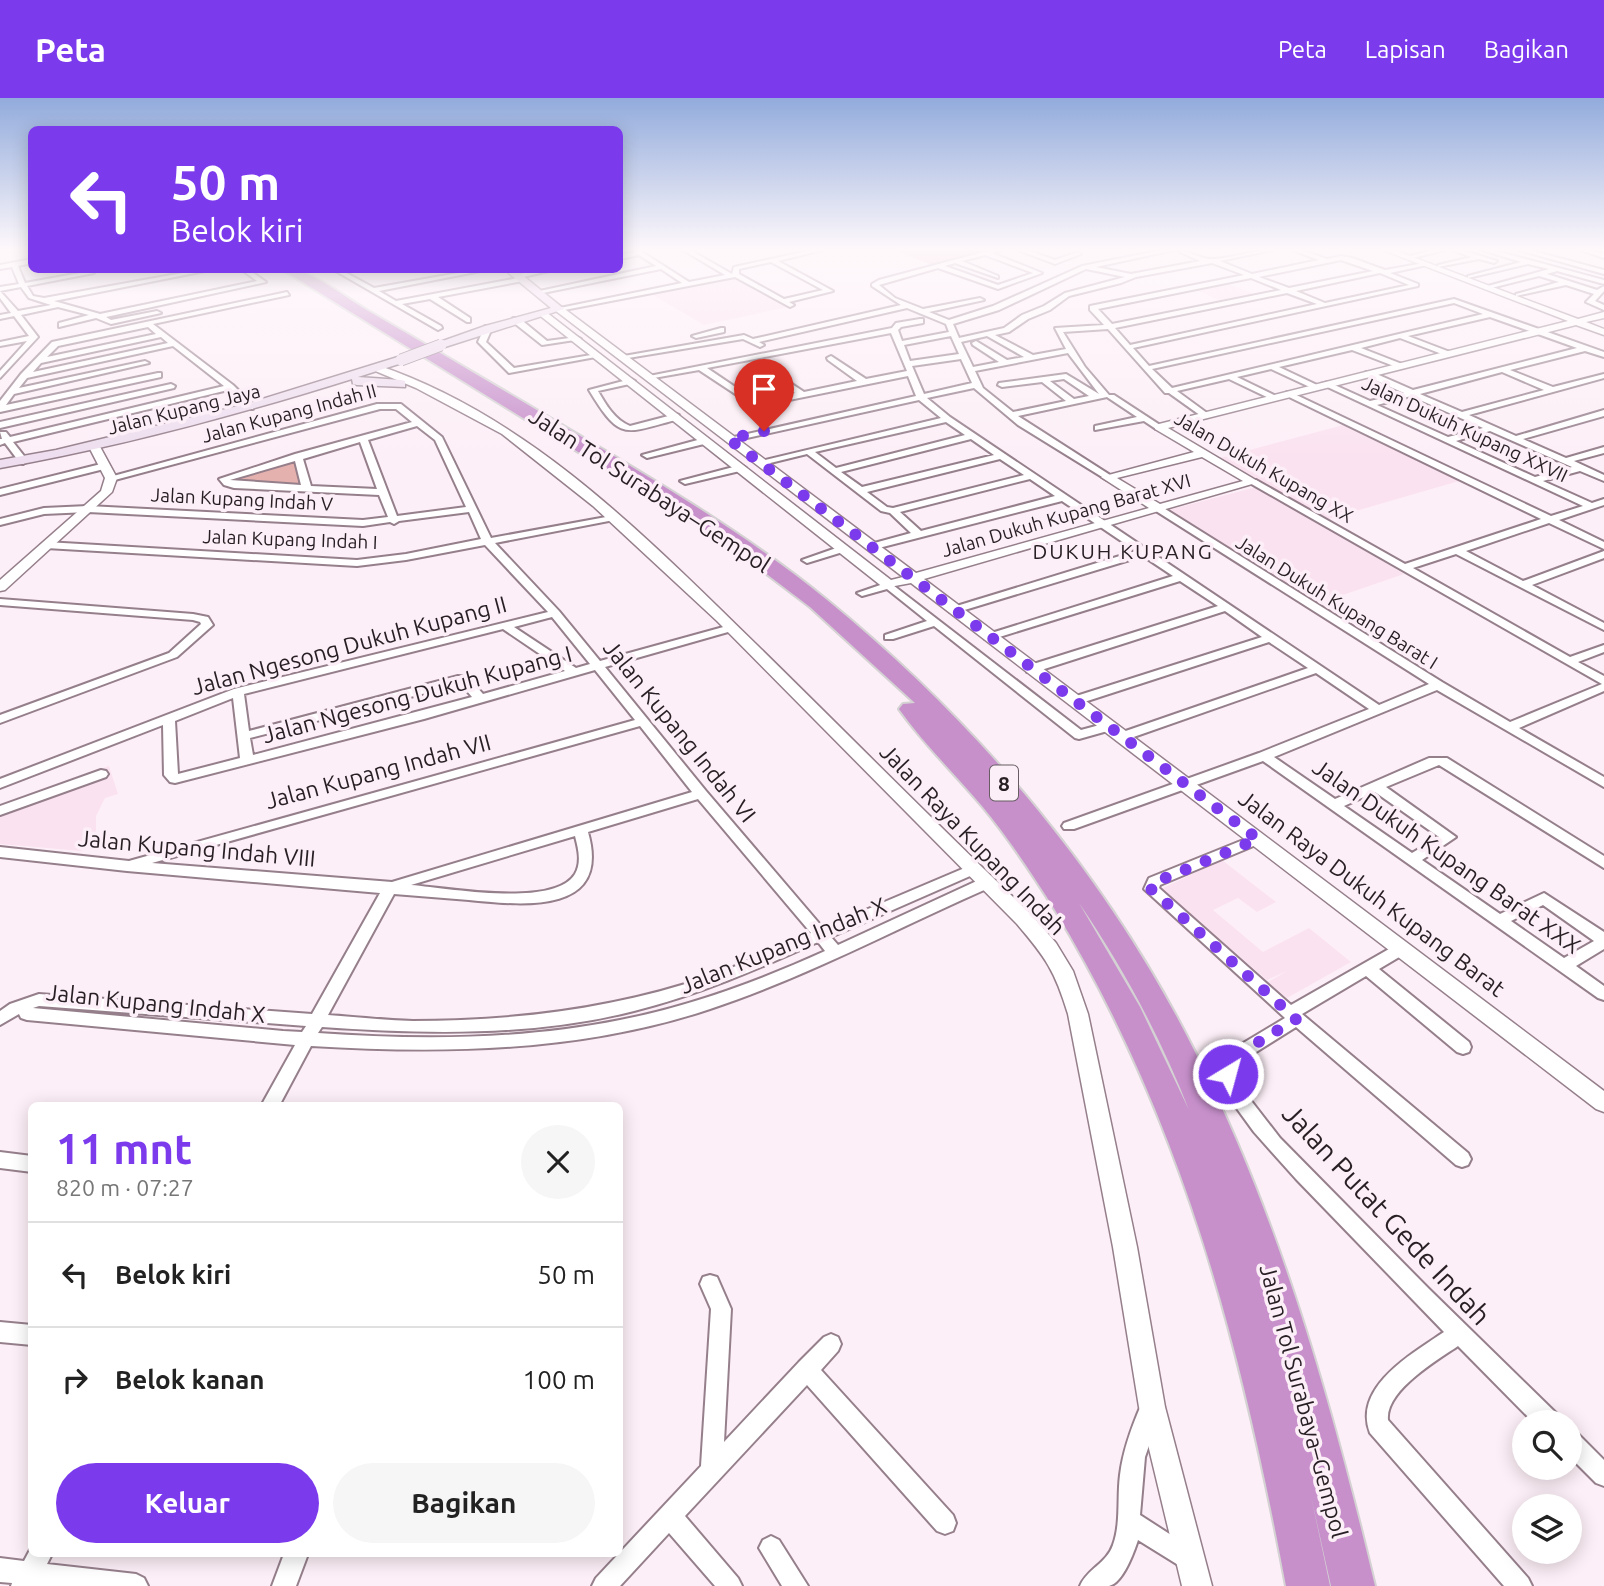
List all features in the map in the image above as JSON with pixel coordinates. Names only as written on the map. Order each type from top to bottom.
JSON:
[{"type":"highway","name":"Jalan Tol Surabaya–Gempol","points":[[341,319],[648,499],[757,573],[865,663],[957,758],[1006,818],[1079,924],[1163,1081],[1232,1265],[1289,1479],[1308,1586]]},
{"type":"highway","name":"Jalan Tol Surabaya–Gempol","points":[[352,319],[495,391],[753,552],[875,650],[969,743],[1021,804],[1095,906],[1145,986],[1179,1049],[1209,1119],[1251,1219],[1292,1342],[1329,1477],[1353,1586]]},
{"type":"main road","name":"Jalan Kupang Jaya","points":[[0,471],[212,420],[356,381],[401,360],[516,320]]},
{"type":"main road","name":"Jalan Kupang Jaya","points":[[212,420],[378,370]]},
{"type":"main road","points":[[356,381],[376,380],[401,384]]},
{"type":"main road","name":"Jalan Kupang Jaya","points":[[0,464],[95,448]]},
{"type":"street","points":[[22,319],[34,337]]},
{"type":"street","points":[[80,319],[62,324],[85,337]]},
{"type":"street","points":[[106,319],[125,330]]},
{"type":"street","points":[[111,322],[122,319]]},
{"type":"street","points":[[0,408],[37,361],[59,343],[125,330],[157,319]]},
{"type":"street","points":[[425,319],[439,328]]},
{"type":"street","points":[[550,319],[1079,736],[1114,732],[1316,669]]},
{"type":"street","name":"Jalan Raya Dukuh Kupang Barat","points":[[572,319],[1604,1103]]},
{"type":"street","points":[[753,341],[843,319]]},
{"type":"street","name":"Jalan Dukuh Kupang Barat I","points":[[943,319],[949,323],[957,336],[976,386],[1011,415],[1438,685],[1604,783]]},
{"type":"street","points":[[949,323],[960,319]]},
{"type":"street","points":[[899,344],[988,334],[1009,329],[1022,319]]},
{"type":"street","points":[[1102,319],[1168,391],[1205,415]]},
{"type":"street","points":[[1104,397],[1058,330],[1110,327],[1146,319]]},
{"type":"street","points":[[1163,319],[1169,322]]},
{"type":"street","points":[[1129,347],[1257,319]]},
{"type":"street","points":[[1148,368],[1364,319]]},
{"type":"street","points":[[1411,319],[1434,328]]},
{"type":"street","points":[[1168,391],[1470,319]]},
{"type":"street","points":[[1508,319],[1604,355]]},
{"type":"street","points":[[1575,319],[1604,330]]},
{"type":"street","name":"Jalan Dukuh Kupang XX","points":[[1159,427],[1586,319]]},
{"type":"street","points":[[516,320],[545,342],[577,339]]},
{"type":"street","points":[[676,417],[630,429],[623,428],[593,390],[635,385],[700,367],[894,330],[899,325],[920,321]]},
{"type":"street","points":[[149,323],[230,387],[250,407]]},
{"type":"street","points":[[488,328],[482,342],[512,371],[596,355],[667,350],[744,337],[771,353]]},
{"type":"street","points":[[1182,328],[1195,334]]},
{"type":"street","points":[[667,350],[667,344],[673,341],[722,330]]},
{"type":"street","points":[[894,330],[921,397],[947,419],[1377,709]]},
{"type":"street","points":[[988,334],[1037,365],[1058,362]]},
{"type":"street","points":[[37,361],[162,335]]},
{"type":"street","points":[[1401,336],[1447,354]]},
{"type":"street","points":[[0,344],[34,337]]},
{"type":"street","points":[[0,376],[34,337]]},
{"type":"street","points":[[976,343],[1006,363]]},
{"type":"street","points":[[24,376],[173,344]]},
{"type":"street","points":[[1355,348],[1399,366]]},
{"type":"street","points":[[1370,404],[1586,348]]},
{"type":"street","points":[[970,370],[1070,350]]},
{"type":"street","points":[[134,352],[186,398]]},
{"type":"street","points":[[700,367],[755,404],[864,382],[964,356]]},
{"type":"street","points":[[831,358],[864,382]]},
{"type":"street","points":[[12,392],[145,363]]},
{"type":"street","name":"Jalan Dukuh Kupang XXVII","points":[[1273,367],[1370,404],[1591,506]]},
{"type":"street","points":[[988,380],[1082,368]]},
{"type":"street","name":"Jalan Raya Kupang Indah","points":[[378,370],[401,384],[431,392]]},
{"type":"street","name":"Jalan Raya Kupang Indah","points":[[378,370],[458,403],[511,435],[614,517],[731,628],[1041,939],[1066,976],[1077,1014],[1125,1247],[1152,1407],[1197,1586]]},
{"type":"street","points":[[1503,370],[1552,390]]},
{"type":"street","points":[[769,371],[803,395]]},
{"type":"street","points":[[1369,374],[1604,478]]},
{"type":"street","points":[[0,408],[158,375]]},
{"type":"street","points":[[1460,415],[1604,376]]},
{"type":"street","points":[[1002,385],[1069,377],[1159,427]]},
{"type":"street","points":[[1231,377],[1273,398]]},
{"type":"street","points":[[1043,379],[1073,402]]},
{"type":"street","points":[[0,425],[171,386]]},
{"type":"street","points":[[729,439],[976,386]]},
{"type":"street","points":[[3,441],[230,387]]},
{"type":"street","points":[[1290,394],[1604,546]]},
{"type":"street","points":[[1011,415],[1104,397]]},
{"type":"street","points":[[666,409],[686,404]]},
{"type":"street","name":"Jalan Kupang Indah II","points":[[111,478],[380,406],[398,406],[439,439],[486,541]]},
{"type":"street","points":[[1514,439],[1604,413]]},
{"type":"street","name":"Jalan Dukuh Kupang XX","points":[[1098,428],[1146,418]]},
{"type":"street","points":[[762,462],[947,419]]},
{"type":"street","points":[[381,492],[234,485],[225,481],[229,476],[420,422]]},
{"type":"street","name":"Jalan Dukuh Kupang XX","points":[[1159,427],[1604,681]]},
{"type":"street","points":[[1448,440],[1491,428]]},
{"type":"street","points":[[0,430],[3,441],[23,461]]},
{"type":"street","points":[[833,471],[972,436]]},
{"type":"street","points":[[363,438],[394,521]]},
{"type":"street","points":[[647,455],[705,441]]},
{"type":"street","points":[[0,586],[106,492],[111,478],[95,448]]},
{"type":"street","points":[[1565,461],[1604,450]]},
{"type":"street","points":[[808,452],[919,535]]},
{"type":"street","points":[[1107,477],[1203,453]]},
{"type":"street","points":[[298,456],[307,489]]},
{"type":"street","points":[[859,491],[1000,456]]},
{"type":"street","points":[[0,492],[105,466]]},
{"type":"street","points":[[685,481],[741,468]]},
{"type":"street","points":[[1535,480],[1581,468]]},
{"type":"street","points":[[888,510],[1031,476]]},
{"type":"street","name":"Jalan Dukuh Kupang Barat XVI","points":[[889,584],[1253,482]]},
{"type":"street","points":[[871,547],[1064,497]]},
{"type":"street","points":[[1403,568],[1604,502]]},
{"type":"street","name":"Jalan Kupang Indah V","points":[[0,522],[44,511],[88,509],[363,523],[470,509]]},
{"type":"street","points":[[803,519],[826,513]]},
{"type":"street","name":"Jalan Kupang Indah I","points":[[46,545],[357,563],[406,557],[614,517]]},
{"type":"street","name":"Jalan Kupang Indah VI","points":[[486,541],[555,613],[701,794],[836,953]]},
{"type":"street","points":[[807,560],[842,549]]},
{"type":"street","points":[[1457,550],[1604,627]]},
{"type":"street","points":[[954,610],[1145,552]]},
{"type":"street","points":[[1524,584],[1604,554]]},
{"type":"street","points":[[989,638],[1180,577]]},
{"type":"street","points":[[862,593],[889,584]]},
{"type":"street","points":[[0,602],[177,615],[204,619],[207,625],[173,655],[0,719]]},
{"type":"street","points":[[1000,674],[1224,608]]},
{"type":"street","points":[[1585,617],[1604,610]]},
{"type":"street","name":"Jalan Ngesong Dukuh Kupang II","points":[[0,784],[238,692],[555,613]]},
{"type":"street","points":[[889,637],[935,622]]},
{"type":"street","points":[[504,625],[574,672]]},
{"type":"street","name":"Jalan Ngesong Dukuh Kupang I","points":[[169,718],[172,778],[247,762],[731,628]]},
{"type":"street","points":[[1074,701],[1269,638]]},
{"type":"street","points":[[1569,661],[1604,648]]},
{"type":"street","points":[[244,736],[458,680],[464,680],[480,699]]},
{"type":"street","points":[[1069,825],[1264,756],[1438,685]]},
{"type":"street","points":[[1510,727],[1604,687]]},
{"type":"street","points":[[238,692],[247,762]]},
{"type":"street","name":"Jalan Kupang Indah VII","points":[[127,866],[175,850],[642,722]]},
{"type":"street","name":"Jalan Dukuh Kupang Barat XXX","points":[[1264,756],[1604,994]]},
{"type":"street","points":[[1334,805],[1434,761],[1445,762],[1604,863]]},
{"type":"street","points":[[0,811],[101,774]]},
{"type":"street","points":[[1377,788],[1449,837],[1412,859]]},
{"type":"street","name":"Jalan Kupang Indah VIII","points":[[390,887],[701,794]]},
{"type":"street","name":"Jalan Kupang Indah VIII","points":[[0,852],[127,866],[525,900],[549,897],[574,883],[587,865],[580,830]]},
{"type":"street","points":[[1258,839],[1154,882],[1151,889],[1293,1016],[1462,1158]]},
{"type":"street","name":"Jalan Kupang Indah X","points":[[221,1023],[318,1022],[411,1027],[468,1026],[582,1016],[715,981],[821,936],[979,877]]},
{"type":"street","name":"Jalan Kupang Indah X","points":[[1,1017],[24,1006],[27,1014],[145,1015],[221,1023],[307,1041],[498,1044],[581,1035],[703,1006],[836,953],[932,906],[979,877]]},
{"type":"street","points":[[273,1102],[390,887]]},
{"type":"street","points":[[1499,921],[1544,898],[1604,941],[1564,966]]},
{"type":"street","points":[[1293,1016],[1401,949]]},
{"type":"street","points":[[1367,968],[1463,1047]]},
{"type":"street","points":[[581,1035],[582,1016]]},
{"type":"street","name":"Jalan Putat Gede Indah","points":[[1293,1016],[1227,1064],[1235,1092],[1274,1143],[1458,1334],[1537,1410]]},
{"type":"street","points":[[0,1160],[28,1164]]},
{"type":"street","points":[[710,1284],[721,1309],[712,1468]]},
{"type":"street","points":[[0,1332],[28,1335]]},
{"type":"street","points":[[1458,1334],[1393,1383],[1376,1405],[1375,1416],[1378,1425],[1520,1586]]},
{"type":"street","points":[[604,1586],[831,1344]]},
{"type":"street","points":[[806,1369],[945,1523]]},
{"type":"street","points":[[1092,1586],[1114,1565],[1126,1542],[1131,1522],[1131,1476],[1135,1455],[1152,1407]]},
{"type":"street","points":[[1582,1454],[1604,1475]]},
{"type":"street","points":[[670,1516],[730,1586]]},
{"type":"street","points":[[1131,1522],[1191,1562]]},
{"type":"street","points":[[771,1548],[796,1586]]},
{"type":"street","points":[[284,1586],[295,1557]]},
{"type":"street","points":[[0,1570],[31,1571],[136,1586]]},
{"type":"shaded area","points":[[695,319],[730,319],[704,325]]},
{"type":"shaded area","points":[[1343,425],[1459,481],[1318,522],[1404,574],[1314,605],[1165,511],[1264,485],[1220,458]]},
{"type":"shaded area","points":[[295,460],[303,483],[299,485],[241,484],[230,480]]},
{"type":"shaded area","points":[[109,766],[118,794],[105,798],[96,816],[96,832],[82,851],[0,844],[0,805]]},
{"type":"shaded area","points":[[1222,860],[1276,902],[1257,912],[1238,898],[1213,910],[1263,952],[1309,928],[1351,962],[1287,998],[1268,982],[1287,971],[1267,980],[1161,889]]},
{"type":"district","name":"DUKUH KUPANG","points":[[1123,551]]},
{"type":"route","points":[[764,431],[729,439],[1258,839],[1151,884],[1151,889],[1296,1019],[1231,1059],[1227,1064],[1228,1074]]}]
